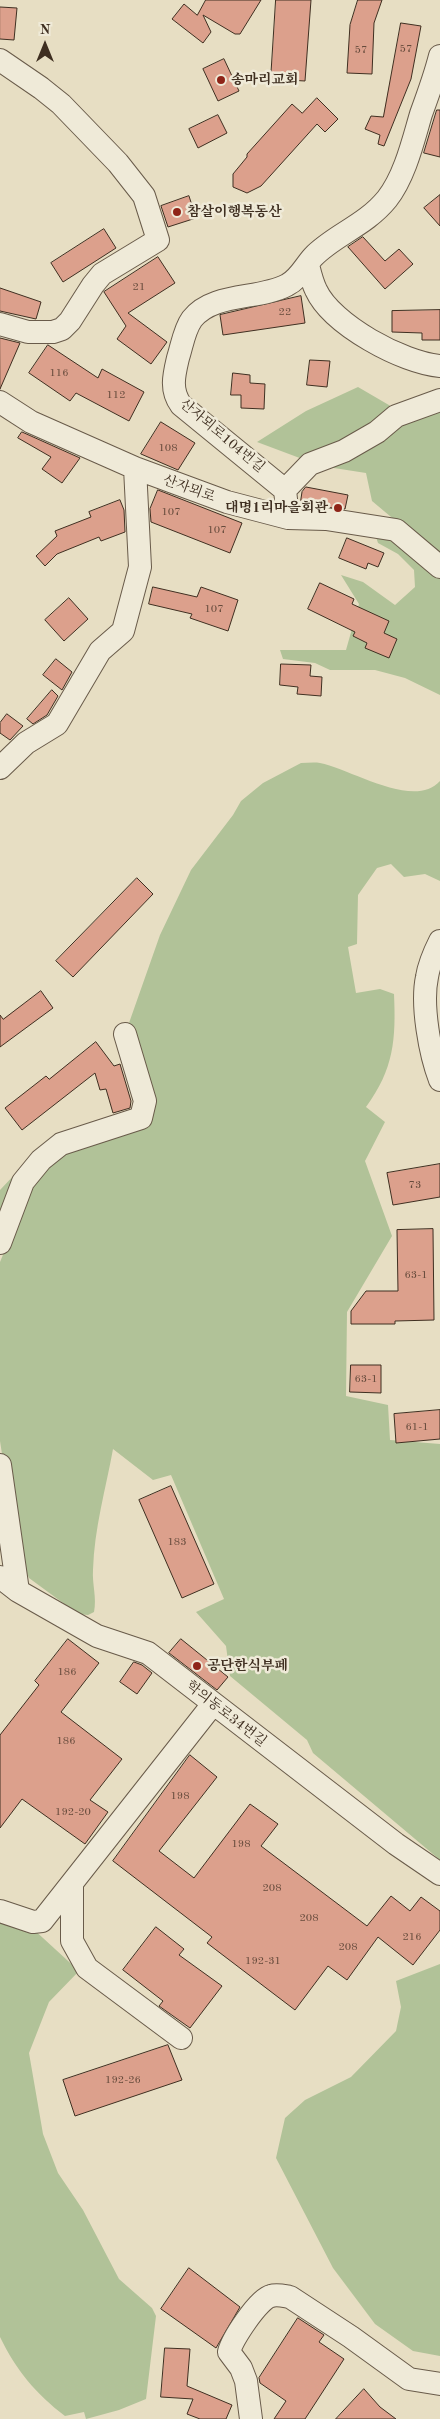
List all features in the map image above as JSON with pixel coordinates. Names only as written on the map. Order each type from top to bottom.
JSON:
[{"type":"street","name":"산자뫼로104번길","points":[[285,490],[181,405],[173,390],[186,330],[192,319],[202,310],[214,304],[263,293],[289,284],[323,248],[367,219],[388,197],[412,143],[440,56]]},
{"type":"street","points":[[0,60],[61,104],[118,163],[144,196],[158,240],[102,274],[70,321],[62,329],[53,332],[28,332],[0,324]]},
{"type":"street","points":[[308,265],[316,291],[322,300],[331,311],[358,332],[400,356],[440,366]]},
{"type":"street","points":[[288,518],[285,490],[310,464],[344,450],[376,432],[396,416],[440,400]]},
{"type":"street","name":"산자뫼로","points":[[0,402],[31,422],[135,468],[227,502],[288,518],[326,519],[396,530],[440,567]]},
{"type":"street","points":[[0,768],[26,743],[57,724],[100,651],[123,631],[140,567],[135,468]]},
{"type":"street","points":[[440,941],[431,960],[426,979],[425,1000],[432,1048],[440,1080]]},
{"type":"street","points":[[0,1243],[23,1182],[41,1160],[61,1144],[141,1118],[145,1101],[125,1034]]},
{"type":"street","points":[[0,1465],[18,1592]]},
{"type":"street","name":"학의동로34번길","points":[[0,1577],[18,1592],[97,1636],[148,1653],[396,1844],[440,1874]]},
{"type":"street","points":[[0,1911],[33,1922],[42,1921],[213,1704]]},
{"type":"street","points":[[72,1885],[72,1941],[87,1968],[181,2038]]},
{"type":"street","points":[[251,2419],[246,2381],[241,2368],[229,2352],[231,2343],[262,2301],[270,2296],[290,2297],[352,2337],[409,2379],[440,2384]]},
{"type":"green space","points":[[358,387],[394,408],[440,413],[440,558],[372,501],[366,473],[321,466],[257,442],[306,411]]},
{"type":"green space","points":[[374,531],[391,534],[440,575],[440,695],[405,678],[375,670],[330,670],[315,663],[283,659],[280,650],[346,650],[359,604],[341,575],[363,582],[395,605],[415,587],[414,570],[398,554],[378,543]]},
{"type":"green space","points":[[301,763],[320,763],[399,790],[415,791],[429,789],[440,781],[440,881],[425,874],[404,877],[391,864],[377,868],[358,895],[357,944],[348,947],[356,993],[380,989],[394,994],[395,1010],[393,1040],[388,1066],[366,1107],[385,1122],[365,1161],[392,1236],[347,1312],[346,1396],[388,1405],[390,1440],[440,1444],[440,1860],[313,1753],[307,1740],[230,1676],[226,1646],[196,1612],[224,1599],[171,1475],[153,1480],[113,1449],[94,1555],[94,1612],[88,1615],[78,1614],[29,1578],[17,1551],[0,1441],[0,1262],[28,1194],[54,1160],[153,1105],[129,1023],[160,935],[191,870],[233,815],[241,801],[263,783]]},
{"type":"green space","points":[[17,1172],[0,1221],[0,1190]]},
{"type":"green space","points":[[0,1919],[31,1927],[79,1971],[49,2002],[29,2053],[43,2134],[58,2173],[83,2210],[119,2279],[152,2308],[156,2316],[146,2399],[119,2410],[86,2419],[84,2412],[65,2416],[45,2399],[20,2371],[0,2337]]},
{"type":"green space","points":[[440,1964],[440,2356],[413,2351],[375,2324],[333,2268],[276,2158],[285,2118],[305,2100],[351,2077],[396,2031],[401,2007],[396,1981]]},
{"type":"building","points":[[206,0],[261,0],[240,34],[235,34],[203,15],[211,32],[203,43],[172,19],[184,4],[197,15]]},
{"type":"building","points":[[276,0],[311,0],[305,81],[271,79]]},
{"type":"building","points":[[358,0],[382,0],[374,23],[372,74],[347,73],[350,25]]},
{"type":"building","points":[[0,7],[17,8],[14,40],[0,39]]},
{"type":"building","points":[[401,23],[421,26],[411,79],[384,146],[378,144],[380,135],[365,129],[371,116],[383,117]]},
{"type":"building","name":"송마리교회","points":[[224,59],[239,91],[218,101],[203,69]]},
{"type":"building","points":[[317,98],[338,119],[325,132],[317,124],[261,186],[247,193],[233,187],[233,174],[247,157],[247,154],[292,104],[302,113]]},
{"type":"building","points":[[437,110],[440,110],[440,157],[424,153]]},
{"type":"building","points":[[218,115],[227,133],[198,148],[189,129]]},
{"type":"building","points":[[440,195],[440,226],[424,208]]},
{"type":"building","name":"참살이행복동산","points":[[189,196],[196,218],[168,227],[161,206]]},
{"type":"building","points":[[104,229],[116,248],[63,282],[51,263]]},
{"type":"building","points":[[363,237],[385,261],[399,249],[413,264],[385,289],[348,247]]},
{"type":"building","points":[[158,257],[175,283],[128,313],[167,342],[151,364],[117,339],[126,326],[104,292]]},
{"type":"building","points":[[0,288],[41,302],[36,319],[0,311]]},
{"type":"building","points":[[301,296],[305,323],[223,335],[220,315]]},
{"type":"building","points":[[440,310],[440,340],[422,340],[422,333],[392,332],[392,311]]},
{"type":"building","points":[[0,338],[20,343],[0,389]]},
{"type":"building","points":[[48,345],[98,378],[102,369],[144,392],[129,421],[76,393],[70,401],[29,373]]},
{"type":"building","points":[[310,360],[330,361],[327,387],[307,385]]},
{"type":"building","points":[[233,373],[250,375],[250,383],[265,384],[264,409],[241,408],[241,395],[231,395]]},
{"type":"building","points":[[161,422],[195,443],[178,470],[141,454]]},
{"type":"building","points":[[22,432],[80,458],[62,483],[42,469],[51,457],[18,438]]},
{"type":"building","points":[[306,487],[348,495],[345,509],[300,505],[302,492]]},
{"type":"building","points":[[158,490],[242,523],[230,553],[151,522],[150,509]]},
{"type":"building","points":[[120,500],[124,510],[125,532],[101,541],[99,537],[57,554],[45,566],[36,556],[57,536],[55,531],[91,517],[89,512]]},
{"type":"building","points":[[347,538],[384,553],[378,567],[368,563],[366,569],[339,558]]},
{"type":"building","points":[[320,583],[354,599],[352,604],[389,621],[384,633],[397,639],[389,658],[365,648],[367,643],[353,636],[355,632],[308,609]]},
{"type":"building","points":[[153,587],[197,597],[201,587],[238,600],[228,631],[190,618],[192,614],[149,604]]},
{"type":"building","points":[[69,598],[88,619],[64,641],[45,620]]},
{"type":"building","points":[[56,659],[72,672],[62,690],[43,675]]},
{"type":"building","points":[[281,664],[311,665],[310,676],[322,677],[321,696],[297,694],[298,687],[280,685]]},
{"type":"building","points":[[52,690],[58,696],[47,715],[33,724],[27,719]]},
{"type":"building","points":[[7,714],[23,726],[10,740],[0,733],[0,723]]},
{"type":"building","points":[[137,878],[153,894],[73,977],[56,961]]},
{"type":"building","points":[[41,991],[53,1008],[0,1047],[0,1015],[3,1019]]},
{"type":"building","points":[[96,1042],[114,1066],[120,1064],[131,1101],[130,1108],[113,1113],[106,1089],[100,1090],[95,1073],[22,1130],[5,1108],[46,1076],[49,1079]]},
{"type":"building","points":[[440,1164],[440,1197],[393,1205],[387,1173]]},
{"type":"building","points":[[433,1229],[434,1320],[395,1321],[395,1324],[351,1324],[351,1311],[366,1291],[398,1291],[397,1230]]},
{"type":"building","points":[[351,1365],[381,1365],[381,1393],[350,1392]]},
{"type":"building","points":[[440,1410],[440,1439],[396,1443],[394,1414]]},
{"type":"building","points":[[171,1486],[214,1584],[182,1598],[139,1500]]},
{"type":"building","points":[[68,1639],[99,1663],[61,1712],[122,1759],[90,1800],[108,1812],[85,1844],[22,1799],[0,1828],[0,1735],[39,1685],[35,1681]]},
{"type":"building","name":"공단한식부페","points":[[181,1639],[228,1677],[217,1690],[169,1653]]},
{"type":"building","points":[[134,1662],[142,1665],[152,1673],[137,1694],[120,1682]]},
{"type":"building","points":[[190,1755],[217,1777],[159,1851],[194,1878],[250,1804],[278,1824],[261,1846],[367,1926],[391,1896],[410,1911],[421,1897],[440,1911],[440,1930],[413,1965],[378,1937],[347,1980],[328,1966],[295,2010],[207,1943],[212,1937],[113,1861]]},
{"type":"building","points":[[156,1927],[184,1949],[179,1955],[222,1986],[190,2028],[159,2006],[163,2001],[123,1970]]},
{"type":"building","points":[[168,2045],[182,2080],[75,2116],[63,2080]]},
{"type":"building","points":[[189,2268],[240,2307],[216,2348],[161,2309]]},
{"type":"building","points":[[298,2318],[324,2335],[319,2342],[344,2359],[305,2419],[274,2419],[286,2401],[260,2383],[259,2378]]},
{"type":"building","points":[[165,2348],[190,2349],[187,2386],[232,2405],[226,2419],[200,2419],[187,2414],[193,2399],[161,2397]]},
{"type":"building","points":[[364,2389],[380,2407],[396,2419],[336,2419]]},
{"type":"place","name":"송마리교회","points":[[221,80]]},
{"type":"place","name":"참살이행복동산","points":[[177,212]]},
{"type":"place","name":"대명1리마을회관","points":[[338,508]]},
{"type":"place","name":"공단한식부페","points":[[197,1666]]}]
